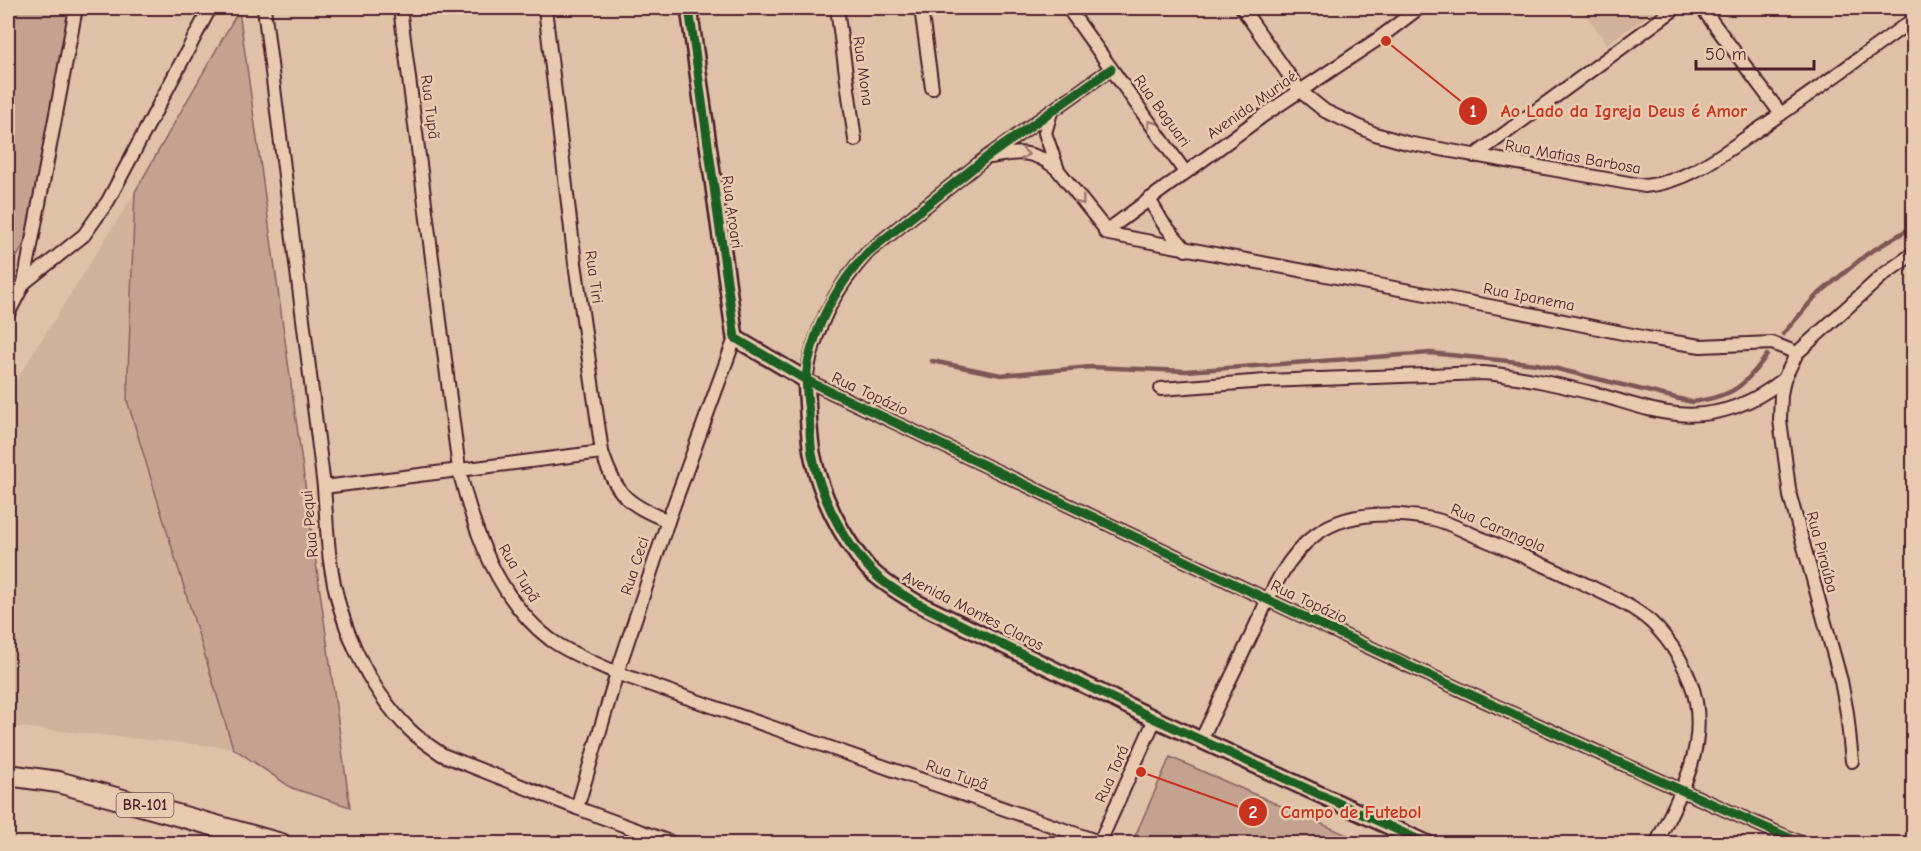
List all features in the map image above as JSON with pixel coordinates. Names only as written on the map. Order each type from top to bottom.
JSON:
[{"type":"main road","name":"BR-101","points":[[8,775],[58,782],[281,843]]},
{"type":"street","points":[[8,314],[24,284],[76,8]]},
{"type":"street","points":[[24,284],[73,246],[84,235],[108,201],[210,8]]},
{"type":"street","points":[[264,8],[271,8]]},
{"type":"street","name":"Rua Pequi","points":[[264,8],[324,487],[330,561],[344,619],[356,649],[373,683],[390,707],[409,729],[443,755],[577,808],[675,843]]},
{"type":"street","name":"Rua Tupã","points":[[400,8],[459,469],[467,505],[497,576],[533,625],[552,641],[569,651],[617,673],[1099,843]]},
{"type":"street","name":"Rua Tiri","points":[[545,8],[575,263],[603,452],[610,475],[624,495],[644,511],[668,521]]},
{"type":"street","name":"Rua Aroari","points":[[689,8],[735,338]]},
{"type":"street","name":"Rua Mona","points":[[837,8],[855,140]]},
{"type":"street","points":[[921,8],[933,88]]},
{"type":"street","name":"Rua Baguari","points":[[1068,8],[1185,172]]},
{"type":"street","name":"Rua Matias Barbosa","points":[[1242,8],[1300,91],[1325,111],[1375,135],[1474,156],[1645,186],[1661,185],[1697,170],[1914,20]]},
{"type":"street","name":"Avenida Muriaé","points":[[1105,232],[1264,115],[1378,39],[1419,8]]},
{"type":"street","points":[[1474,156],[1676,8]]},
{"type":"street","points":[[1702,8],[1781,114]]},
{"type":"street","name":"Rua Baguari","points":[[1051,112],[1111,69]]},
{"type":"street","points":[[1051,112],[1046,133],[1058,170],[1105,232]]},
{"type":"street","name":"Avenida Montes Claros","points":[[1051,112],[987,158],[868,252],[852,270],[831,303],[811,352],[806,380],[812,453],[820,484],[838,523],[869,569],[917,603],[1155,719],[1428,843]]},
{"type":"street","name":"Avenida Montes Claros","points":[[987,158],[1019,152],[1028,153],[1046,160],[1058,170]]},
{"type":"street","points":[[1149,199],[1163,223],[1186,250]]},
{"type":"street","name":"Rua Ipanema","points":[[1105,232],[1114,236],[1647,338],[1701,346],[1772,343],[1797,353]]},
{"type":"street","points":[[1797,353],[1882,275],[1914,253]]},
{"type":"street","points":[[735,338],[806,380]]},
{"type":"street","name":"Rua Ceci","points":[[577,808],[617,673],[668,521],[735,338]]},
{"type":"street","name":"Rua Piraúba","points":[[1797,353],[1784,379],[1781,395],[1780,420],[1790,496],[1841,681],[1852,761]]},
{"type":"street","points":[[1161,389],[1265,381],[1483,373],[1518,376],[1647,408],[1676,414],[1697,415],[1741,405],[1767,393],[1784,379]]},
{"type":"street","name":"Rua Topázio","points":[[806,380],[1268,600],[1681,790],[1803,843]]},
{"type":"street","points":[[324,487],[603,452]]},
{"type":"street","name":"Rua Carangola","points":[[1201,740],[1268,600],[1298,550],[1316,534],[1341,521],[1366,516],[1400,515],[1436,520],[1577,580],[1625,604],[1650,621],[1668,641],[1685,669],[1696,701],[1699,729],[1695,756],[1656,843]]},
{"type":"street","name":"Rua Torá","points":[[1099,843],[1155,719]]},
{"type":"shaded area","points":[[8,8],[74,8],[27,238],[8,274]]},
{"type":"shaded area","points":[[1581,8],[1658,8],[1607,44]]},
{"type":"shaded area","points":[[239,10],[350,807],[292,788],[233,748],[127,400],[135,192]]},
{"type":"shaded area","points":[[135,192],[127,400],[233,748],[8,726],[8,393]]},
{"type":"shaded area","points":[[1170,757],[1365,843],[1132,843]]},
{"type":"waterway","points":[[1783,334],[1815,297],[1867,254],[1914,226]]},
{"type":"waterway","points":[[932,361],[1001,375],[1091,367],[1186,371],[1430,353],[1537,364],[1692,402],[1718,397],[1736,389],[1744,383],[1767,355]]},
{"type":"cycle path","points":[[689,8],[735,338],[806,380],[1178,557],[1552,732],[1803,844]]},
{"type":"cycle path","points":[[1111,69],[987,157],[868,252],[830,303],[812,347],[807,376],[812,454],[826,500],[849,543],[869,568],[885,583],[917,603],[1155,719],[1428,844]]},
{"type":"place","name":"Ao Lado da Igreja Deus é Amor","points":[[1386,41]]},
{"type":"place","name":"Campo de Futebol","points":[[1141,772]]}]
